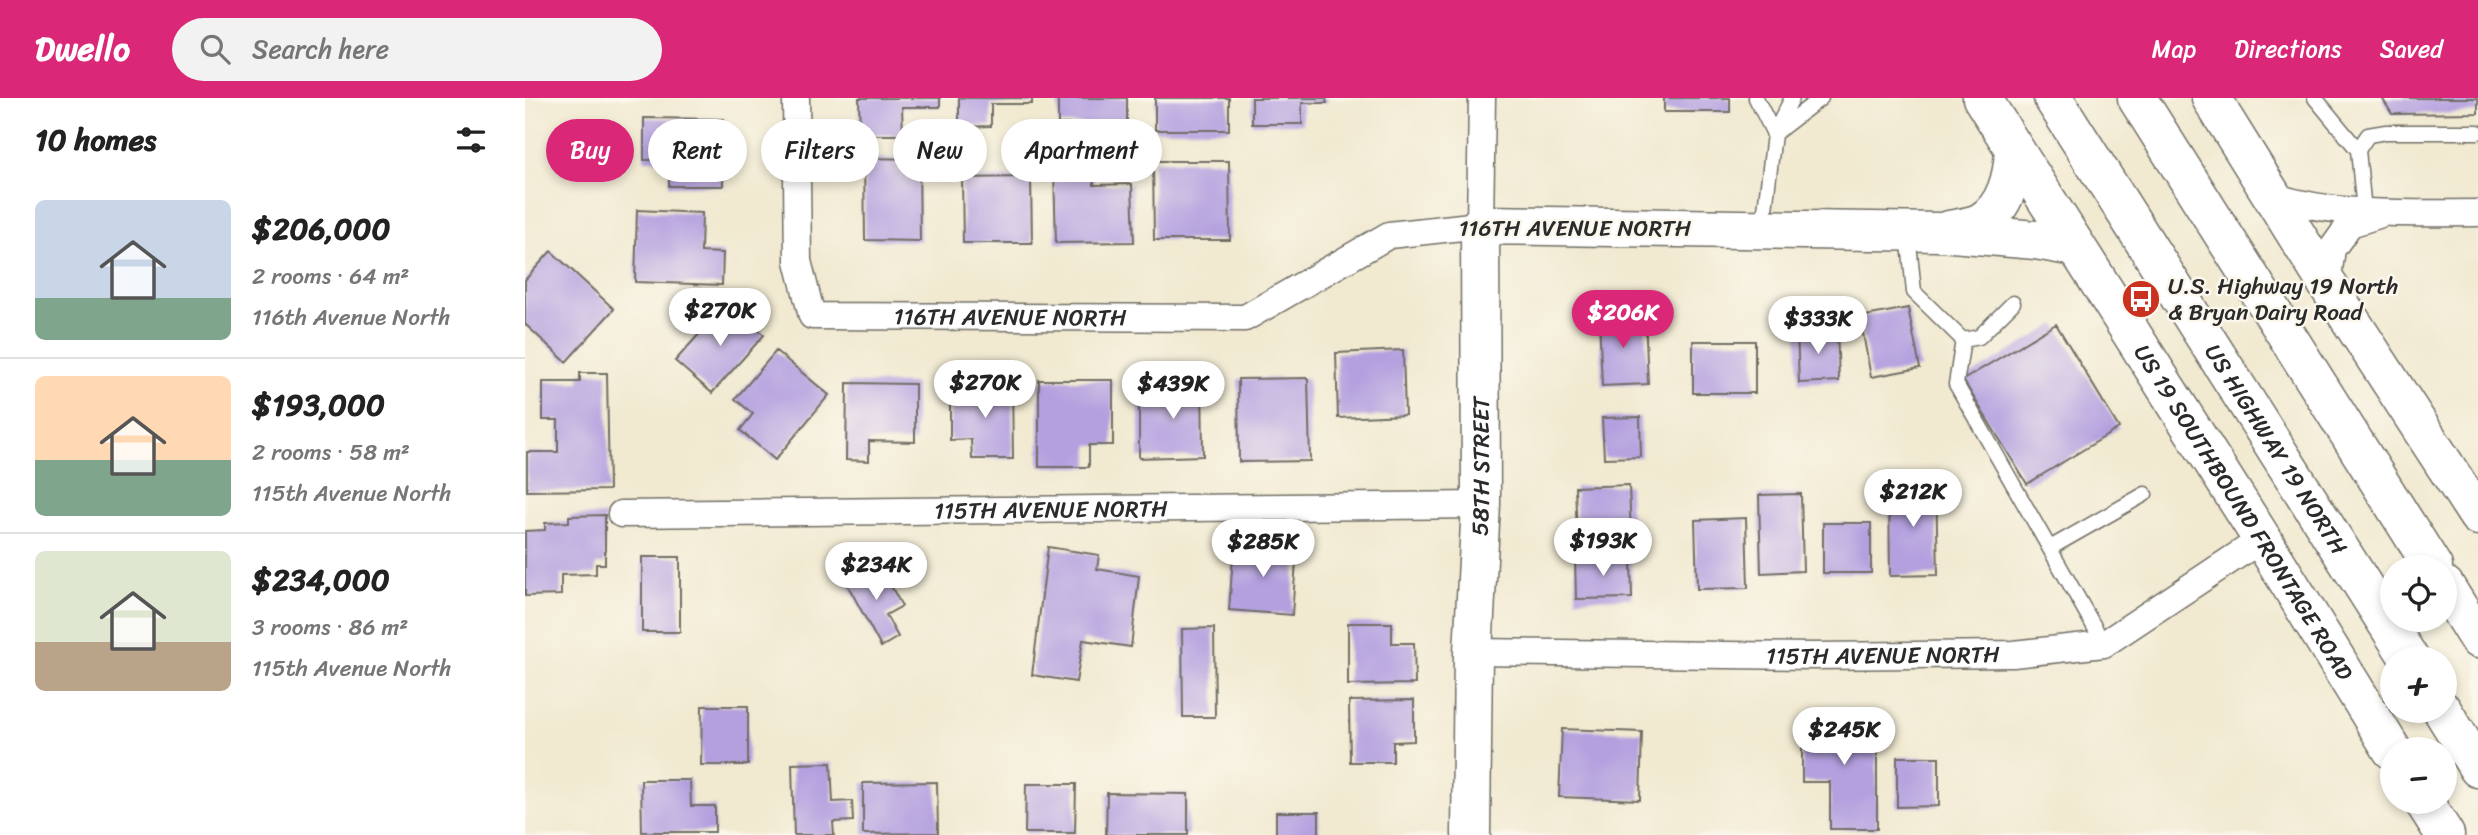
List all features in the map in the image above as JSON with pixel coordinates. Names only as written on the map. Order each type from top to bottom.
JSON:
[{"type":"main road","name":"US 19 SOUTHBOUND FRONTAGE ROAD","points":[[1982,98],[2262,538],[2384,737]]},
{"type":"main road","name":"US HIGHWAY 19 NORTH","points":[[2053,98],[2401,646]]},
{"type":"main road","points":[[2137,98],[2425,555]]},
{"type":"main road","points":[[2211,98],[2327,284],[2478,516]]},
{"type":"main road","name":"116TH AVENUE NORTH","points":[[1924,232],[1981,222],[2000,204],[2013,174],[2014,149]]},
{"type":"main road","name":"116TH AVENUE NORTH","points":[[1481,225],[1924,232],[2036,240],[2075,247]]},
{"type":"main road","name":"58TH STREET","points":[[1471,835],[1472,652],[1481,505],[1481,225]]},
{"type":"main road","points":[[2457,605],[2478,639]]},
{"type":"main road","points":[[2450,723],[2478,768]]},
{"type":"main road","points":[[2450,723],[2478,777]]},
{"type":"main road","points":[[2432,814],[2445,835]]},
{"type":"street","name":"116TH AVENUE NORTH","points":[[796,98],[798,261],[812,316],[1245,318],[1389,235],[1481,225]]},
{"type":"street","name":"58TH STREET","points":[[1481,225],[1482,98]]},
{"type":"street","points":[[2273,196],[2306,207],[2373,212],[2478,213]]},
{"type":"street","points":[[2327,284],[2332,249],[2350,224],[2373,212]]},
{"type":"street","name":"115TH AVENUE NORTH","points":[[621,514],[1481,505]]},
{"type":"street","name":"115TH AVENUE NORTH","points":[[1472,652],[1814,656],[2013,654],[2104,644],[2262,538]]},
{"type":"lane","points":[[1756,98],[1774,134]]},
{"type":"lane","points":[[1763,228],[1774,134],[1792,98]]},
{"type":"lane","points":[[1774,134],[1821,98]]},
{"type":"lane","points":[[2315,98],[2358,150],[2373,212]]},
{"type":"lane","points":[[2358,150],[2368,135],[2386,132],[2478,132]]},
{"type":"lane","points":[[1924,232],[1914,292],[1963,340]]},
{"type":"lane","points":[[1963,340],[1979,337],[2013,303]]},
{"type":"lane","points":[[1963,340],[1956,384],[2104,644]]},
{"type":"lane","points":[[2050,548],[2145,494]]},
{"type":"building","points":[[859,98],[940,98],[940,107],[902,107],[902,119],[893,119],[893,135],[879,135],[879,119],[860,119]]},
{"type":"building","points":[[959,98],[1032,98],[1032,104],[991,104],[991,126],[987,126],[987,119],[959,119]]},
{"type":"building","points":[[1058,98],[1127,98],[1127,119],[1058,119]]},
{"type":"building","points":[[1155,98],[1229,98],[1229,130],[1162,130],[1162,119],[1155,119]]},
{"type":"building","points":[[1252,98],[1326,98],[1327,103],[1302,103],[1302,124],[1252,124]]},
{"type":"building","points":[[1664,98],[1730,98],[1730,112],[1664,112]]},
{"type":"building","points":[[2382,98],[2478,98],[2478,113],[2392,114]]},
{"type":"building","points":[[644,118],[723,119],[648,119],[648,160],[644,160]]},
{"type":"building","points":[[879,158],[893,159],[893,182],[919,182],[920,241],[865,240],[864,182],[879,182]]},
{"type":"building","points":[[1162,161],[1229,161],[1230,240],[1154,240],[1153,182],[1162,182]]},
{"type":"building","points":[[1001,177],[1001,182],[1031,182],[1032,243],[963,243],[962,182],[987,182],[987,178]]},
{"type":"building","points":[[669,182],[723,182],[723,186],[669,186]]},
{"type":"building","points":[[1054,182],[1132,184],[1134,242],[1056,243]]},
{"type":"building","points":[[637,210],[702,213],[701,252],[723,253],[722,285],[635,282]]},
{"type":"building","points":[[551,251],[614,309],[566,362],[525,324],[525,280]]},
{"type":"building","points":[[727,303],[764,335],[712,393],[675,361]]},
{"type":"building","points":[[1908,308],[1920,368],[1871,377],[1860,317]]},
{"type":"building","points":[[1645,315],[1648,384],[1602,386],[1599,317]]},
{"type":"building","points":[[2056,324],[2119,428],[2027,484],[1963,380]]},
{"type":"building","points":[[1837,328],[1839,381],[1799,383],[1797,330]]},
{"type":"building","points":[[1693,341],[1755,341],[1755,393],[1693,393]]},
{"type":"building","points":[[1403,350],[1405,415],[1338,418],[1336,353]]},
{"type":"building","points":[[776,351],[829,395],[775,460],[740,430],[753,414],[735,399]]},
{"type":"building","points":[[580,373],[607,373],[609,490],[527,491],[527,452],[558,452],[558,420],[543,420],[543,382],[580,382]]},
{"type":"building","points":[[1308,378],[1310,461],[1239,462],[1238,379]]},
{"type":"building","points":[[1202,379],[1203,456],[1139,458],[1139,400],[1160,400],[1160,380]]},
{"type":"building","points":[[970,380],[1012,380],[1013,459],[972,459],[971,439],[950,440],[950,400],[971,400]]},
{"type":"building","points":[[1039,380],[1113,380],[1113,445],[1089,445],[1089,467],[1039,467]]},
{"type":"building","points":[[847,383],[915,384],[915,442],[869,441],[869,461],[846,460]]},
{"type":"building","points":[[1640,417],[1641,457],[1604,458],[1602,418]]},
{"type":"building","points":[[1936,482],[1938,575],[1890,576],[1889,483]]},
{"type":"building","points":[[1629,485],[1631,534],[1577,535],[1575,487]]},
{"type":"building","points":[[1801,494],[1803,571],[1761,573],[1759,495]]},
{"type":"building","points":[[605,515],[605,564],[596,564],[596,574],[561,575],[561,595],[525,596],[525,531],[545,530],[545,523],[569,522],[569,516]]},
{"type":"building","points":[[1746,518],[1748,588],[1697,589],[1695,520]]},
{"type":"building","points":[[1823,523],[1871,523],[1871,573],[1823,573]]},
{"type":"building","points":[[1234,543],[1297,548],[1292,615],[1229,610]]},
{"type":"building","points":[[1048,547],[1099,555],[1097,569],[1139,576],[1131,647],[1083,640],[1076,682],[1032,675]]},
{"type":"building","points":[[642,557],[680,557],[680,632],[642,632]]},
{"type":"building","points":[[1631,557],[1632,598],[1576,599],[1575,558]]},
{"type":"building","points":[[879,564],[902,606],[886,615],[898,637],[881,647],[846,582]]},
{"type":"building","points":[[1348,623],[1392,623],[1392,643],[1414,643],[1415,684],[1348,685]]},
{"type":"building","points":[[1214,628],[1215,717],[1183,717],[1182,629]]},
{"type":"building","points":[[1414,700],[1414,741],[1393,742],[1393,762],[1350,762],[1349,701]]},
{"type":"building","points":[[702,706],[748,706],[748,765],[701,765]]},
{"type":"building","points":[[1802,717],[1877,717],[1877,829],[1830,829],[1830,782],[1802,782]]},
{"type":"building","points":[[1562,729],[1642,732],[1640,800],[1559,797]]},
{"type":"building","points":[[1897,757],[1939,757],[1939,806],[1897,807]]},
{"type":"building","points":[[831,763],[833,802],[852,801],[853,821],[833,822],[834,835],[794,835],[792,764]]},
{"type":"building","points":[[641,780],[690,780],[691,806],[715,806],[715,832],[642,832]]},
{"type":"building","points":[[937,782],[938,833],[863,834],[863,783]]},
{"type":"building","points":[[1026,784],[1076,784],[1075,833],[1025,833]]},
{"type":"building","points":[[1107,793],[1188,794],[1188,835],[1106,835]]},
{"type":"building","points":[[1276,812],[1319,812],[1319,835],[1276,835]]},
{"type":"place","name":"U.S. Highway 19 North & Bryan Dairy Road","points":[[2141,299]]}]
